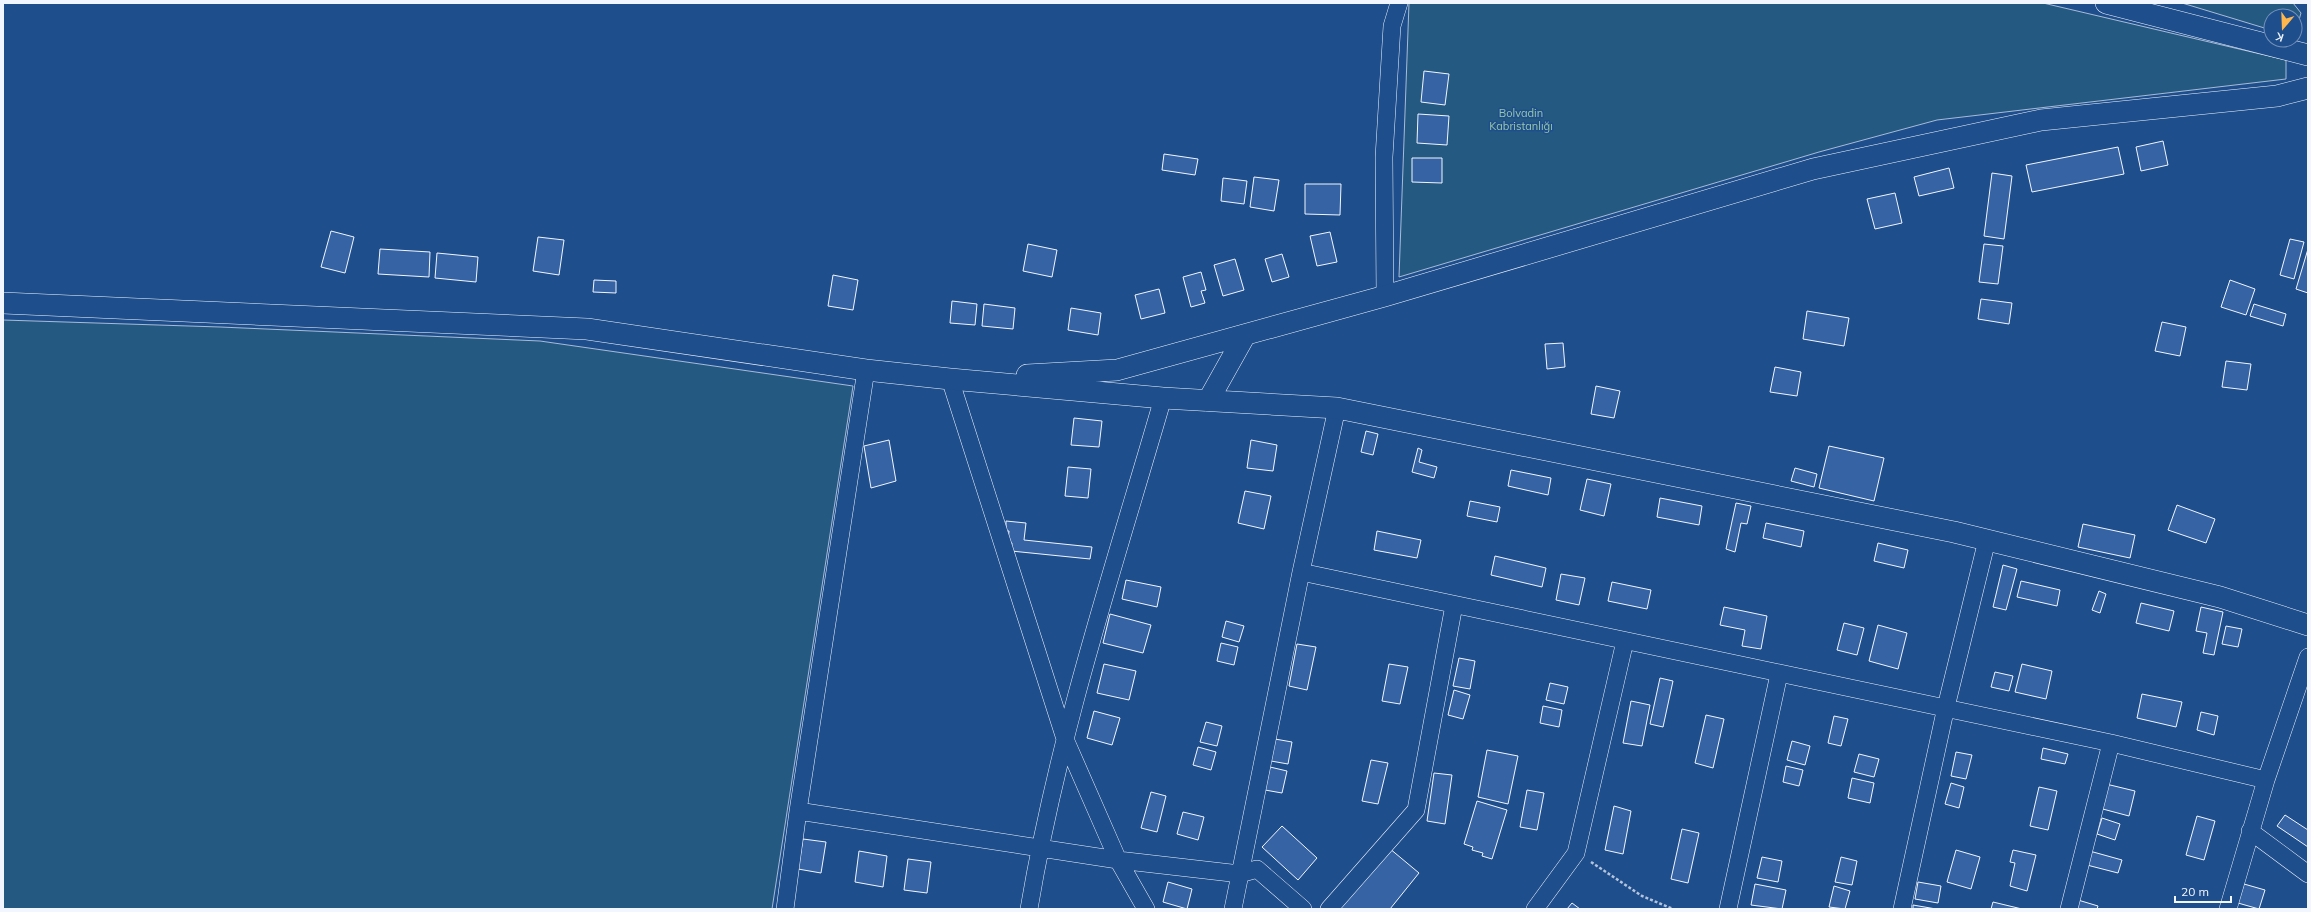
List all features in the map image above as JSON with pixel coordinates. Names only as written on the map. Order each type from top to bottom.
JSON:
[{"type":"street","points":[[1385,296],[1384,158],[1392,26],[1399,3]]},
{"type":"street","points":[[2106,3],[2308,55]]},
{"type":"street","points":[[950,380],[1117,370],[1385,296],[1813,169],[2041,120],[2277,96],[2308,88]]},
{"type":"street","points":[[3,303],[587,330],[866,370],[950,380],[1163,398],[1337,408],[1987,540],[2220,597],[2308,625]]},
{"type":"street","points":[[1208,401],[1245,335]]},
{"type":"street","points":[[785,909],[798,811],[866,370]]},
{"type":"street","points":[[950,380],[1065,739],[1118,860],[1146,909]]},
{"type":"street","points":[[1028,909],[1039,847],[1065,739],[1163,398]]},
{"type":"street","points":[[1232,909],[1301,572],[1337,408]]},
{"type":"street","points":[[1902,909],[1946,707],[1987,540]]},
{"type":"street","points":[[1301,572],[1779,674],[1946,707],[2111,743],[2266,780]]},
{"type":"street","points":[[1329,909],[1416,810],[1454,605]]},
{"type":"street","points":[[1535,909],[1576,853],[1625,641]]},
{"type":"street","points":[[2228,909],[2250,830],[2308,657]]},
{"type":"street","points":[[1728,909],[1779,674]]},
{"type":"street","points":[[2069,909],[2111,743]]},
{"type":"street","points":[[798,811],[1118,860],[1240,874],[1257,869],[1303,909]]},
{"type":"street","points":[[2250,830],[2308,874]]},
{"type":"path","points":[[1576,853],[1642,896],[1673,909]]},
{"type":"green space","name":"Bolvadin Kabristanlığı","points":[[1409,3],[2043,3],[2286,60],[2286,79],[1937,120],[1819,152],[1399,277]]},
{"type":"green space","points":[[2182,3],[2293,3],[2297,8],[2263,8],[2263,28]]},
{"type":"green space","points":[[3,320],[220,327],[540,341],[853,386],[772,909],[3,909]]},
{"type":"building","points":[[1424,71],[1449,74],[1445,105],[1421,102]]},
{"type":"building","points":[[1418,114],[1449,116],[1447,145],[1417,143]]},
{"type":"building","points":[[2163,141],[2168,165],[2141,171],[2136,147]]},
{"type":"building","points":[[2118,147],[2124,174],[2032,192],[2026,165]]},
{"type":"building","points":[[1164,154],[1198,159],[1195,175],[1162,170]]},
{"type":"building","points":[[1412,158],[1442,158],[1442,183],[1412,182]]},
{"type":"building","points":[[1949,168],[1954,188],[1919,196],[1914,177]]},
{"type":"building","points":[[1992,173],[2012,176],[2004,239],[1984,236]]},
{"type":"building","points":[[1254,177],[1279,180],[1274,211],[1250,207]]},
{"type":"building","points":[[1223,178],[1247,181],[1244,204],[1221,201]]},
{"type":"building","points":[[1305,184],[1341,184],[1340,215],[1305,214]]},
{"type":"building","points":[[1895,193],[1902,223],[1875,229],[1867,199]]},
{"type":"building","points":[[331,231],[354,237],[345,273],[321,267]]},
{"type":"building","points":[[1330,232],[1337,262],[1317,266],[1310,236]]},
{"type":"building","points":[[538,237],[564,240],[559,275],[533,271]]},
{"type":"building","points":[[2290,239],[2304,242],[2294,279],[2280,275]]},
{"type":"building","points":[[1028,244],[1057,250],[1052,277],[1023,271]]},
{"type":"building","points":[[1984,244],[2003,246],[1998,284],[1979,282]]},
{"type":"building","points":[[380,249],[430,252],[429,277],[378,274]]},
{"type":"building","points":[[2308,249],[2308,293],[2296,289]]},
{"type":"building","points":[[437,253],[478,257],[476,282],[435,278]]},
{"type":"building","points":[[1282,254],[1289,277],[1272,282],[1265,259]]},
{"type":"building","points":[[1235,259],[1244,290],[1223,296],[1214,265]]},
{"type":"building","points":[[1201,272],[1206,290],[1201,291],[1205,303],[1191,307],[1183,277]]},
{"type":"building","points":[[833,275],[858,280],[853,310],[828,306]]},
{"type":"building","points":[[594,280],[616,281],[616,293],[593,292]]},
{"type":"building","points":[[2230,280],[2255,289],[2246,315],[2221,307]]},
{"type":"building","points":[[1159,289],[1165,313],[1141,319],[1135,295]]},
{"type":"building","points":[[1981,299],[2012,303],[2009,324],[1978,319]]},
{"type":"building","points":[[952,301],[977,304],[975,325],[950,323]]},
{"type":"building","points":[[984,304],[1015,308],[1013,329],[982,326]]},
{"type":"building","points":[[2254,304],[2286,314],[2283,326],[2250,316]]},
{"type":"building","points":[[1071,308],[1101,313],[1098,335],[1068,330]]},
{"type":"building","points":[[1807,311],[1849,318],[1844,346],[1803,339]]},
{"type":"building","points":[[2162,322],[2186,327],[2180,356],[2155,351]]},
{"type":"building","points":[[1563,343],[1565,367],[1547,369],[1545,344]]},
{"type":"building","points":[[2226,361],[2251,364],[2247,390],[2222,387]]},
{"type":"building","points":[[1775,367],[1801,372],[1797,396],[1770,392]]},
{"type":"building","points":[[1596,386],[1620,391],[1614,418],[1591,414]]},
{"type":"building","points":[[1074,418],[1102,421],[1099,447],[1071,445]]},
{"type":"building","points":[[1366,431],[1378,434],[1373,455],[1361,452]]},
{"type":"building","points":[[889,440],[896,481],[871,488],[864,446]]},
{"type":"building","points":[[1251,440],[1277,445],[1273,471],[1247,468]]},
{"type":"building","points":[[1829,446],[1884,458],[1874,501],[1819,488]]},
{"type":"building","points":[[1418,448],[1422,450],[1419,462],[1437,467],[1434,478],[1412,472]]},
{"type":"building","points":[[1068,467],[1091,469],[1088,498],[1065,496]]},
{"type":"building","points":[[1795,468],[1817,474],[1814,487],[1791,481]]},
{"type":"building","points":[[1511,470],[1551,478],[1548,495],[1508,486]]},
{"type":"building","points":[[1587,479],[1611,484],[1604,516],[1580,510]]},
{"type":"building","points":[[1245,491],[1271,496],[1264,529],[1238,523]]},
{"type":"building","points":[[1660,498],[1702,506],[1699,525],[1657,517]]},
{"type":"building","points":[[1470,501],[1500,507],[1497,522],[1467,516]]},
{"type":"building","points":[[1736,503],[1751,506],[1747,524],[1741,523],[1735,552],[1726,549]]},
{"type":"building","points":[[2177,505],[2215,519],[2206,543],[2168,530]]},
{"type":"building","points":[[1006,521],[1026,523],[1024,540],[1092,547],[1090,559],[1011,551],[1012,543],[1008,543],[1009,531],[1006,531]]},
{"type":"building","points":[[1766,523],[1804,531],[1801,547],[1763,538]]},
{"type":"building","points":[[2083,524],[2135,535],[2130,558],[2078,547]]},
{"type":"building","points":[[1377,531],[1421,540],[1417,558],[1374,550]]},
{"type":"building","points":[[1878,543],[1908,550],[1904,568],[1874,561]]},
{"type":"building","points":[[1495,556],[1546,568],[1542,587],[1491,575]]},
{"type":"building","points":[[2003,565],[2017,569],[2006,610],[1993,607]]},
{"type":"building","points":[[1561,574],[1585,578],[1579,605],[1556,600]]},
{"type":"building","points":[[1126,580],[1161,587],[1157,607],[1122,599]]},
{"type":"building","points":[[2021,581],[2060,590],[2057,606],[2017,597]]},
{"type":"building","points":[[1612,582],[1651,590],[1647,609],[1608,601]]},
{"type":"building","points":[[2099,591],[2106,594],[2100,613],[2092,610]]},
{"type":"building","points":[[2141,603],[2174,611],[2169,631],[2136,623]]},
{"type":"building","points":[[1724,607],[1767,616],[1761,649],[1742,646],[1745,630],[1720,625]]},
{"type":"building","points":[[2201,607],[2223,612],[2214,655],[2203,653],[2207,633],[2196,631]]},
{"type":"building","points":[[1110,614],[1151,625],[1143,653],[1103,643]]},
{"type":"building","points":[[1226,621],[1244,626],[1239,642],[1222,637]]},
{"type":"building","points":[[1844,623],[1864,628],[1857,655],[1837,650]]},
{"type":"building","points":[[1878,625],[1907,633],[1898,669],[1869,661]]},
{"type":"building","points":[[2226,626],[2242,629],[2238,647],[2222,644]]},
{"type":"building","points":[[1221,643],[1238,647],[1234,665],[1217,661]]},
{"type":"building","points":[[1297,644],[1316,647],[1307,690],[1289,686]]},
{"type":"building","points":[[1459,658],[1475,661],[1470,689],[1453,686]]},
{"type":"building","points":[[1104,664],[1136,671],[1129,700],[1097,693]]},
{"type":"building","points":[[1389,664],[1408,667],[1400,704],[1382,701]]},
{"type":"building","points":[[2022,664],[2052,671],[2046,699],[2015,692]]},
{"type":"building","points":[[1995,672],[2013,676],[2009,691],[1991,687]]},
{"type":"building","points":[[1660,678],[1673,681],[1663,727],[1650,724]]},
{"type":"building","points":[[1550,683],[1568,687],[1564,704],[1546,700]]},
{"type":"building","points":[[1454,690],[1470,695],[1463,719],[1448,715]]},
{"type":"building","points":[[2142,694],[2182,702],[2176,727],[2137,718]]},
{"type":"building","points":[[1631,701],[1650,705],[1642,746],[1623,743]]},
{"type":"building","points":[[1543,706],[1562,710],[1559,727],[1540,723]]},
{"type":"building","points":[[1094,711],[1120,718],[1112,745],[1087,738]]},
{"type":"building","points":[[2201,712],[2218,716],[2214,735],[2197,730]]},
{"type":"building","points":[[1706,715],[1724,719],[1713,768],[1695,763]]},
{"type":"building","points":[[1834,716],[1848,719],[1841,746],[1828,743]]},
{"type":"building","points":[[1206,722],[1222,726],[1217,746],[1200,742]]},
{"type":"building","points":[[1275,739],[1292,742],[1288,764],[1271,761]]},
{"type":"building","points":[[1792,741],[1810,746],[1805,765],[1787,760]]},
{"type":"building","points":[[1198,747],[1216,752],[1211,770],[1193,765]]},
{"type":"building","points":[[2043,748],[2068,754],[2065,764],[2041,759]]},
{"type":"building","points":[[1487,750],[1518,756],[1508,804],[1478,797]]},
{"type":"building","points":[[1956,752],[1972,755],[1966,779],[1951,776]]},
{"type":"building","points":[[1859,754],[1879,759],[1874,777],[1854,772]]},
{"type":"building","points":[[1371,760],[1388,763],[1378,804],[1362,801]]},
{"type":"building","points":[[1786,766],[1803,770],[1799,786],[1783,782]]},
{"type":"building","points":[[1270,767],[1287,771],[1282,793],[1265,790]]},
{"type":"building","points":[[1434,773],[1452,775],[1445,824],[1427,821]]},
{"type":"building","points":[[1852,778],[1874,783],[1870,803],[1848,798]]},
{"type":"building","points":[[1951,783],[1964,787],[1959,808],[1945,804]]},
{"type":"building","points":[[2106,784],[2135,791],[2129,816],[2099,808]]},
{"type":"building","points":[[2039,787],[2057,791],[2048,830],[2030,826]]},
{"type":"building","points":[[1527,790],[1544,793],[1537,830],[1520,827]]},
{"type":"building","points":[[1151,792],[1166,796],[1157,832],[1141,828]]},
{"type":"building","points":[[1477,801],[1507,810],[1492,859],[1482,856],[1483,853],[1472,850],[1473,847],[1464,844]]},
{"type":"building","points":[[1614,806],[1631,811],[1623,854],[1605,850]]},
{"type":"building","points":[[1183,812],[1204,817],[1198,840],[1177,834]]},
{"type":"building","points":[[2285,815],[2308,830],[2308,847],[2277,826]]},
{"type":"building","points":[[2197,816],[2215,821],[2204,860],[2186,855]]},
{"type":"building","points":[[2102,818],[2120,824],[2115,840],[2097,834]]},
{"type":"building","points":[[1282,826],[1317,858],[1298,880],[1262,847]]},
{"type":"building","points":[[1682,829],[1699,833],[1688,883],[1671,879]]},
{"type":"building","points":[[803,839],[826,842],[821,873],[798,869]]},
{"type":"building","points":[[1389,848],[1419,873],[1390,909],[1339,909]]},
{"type":"building","points":[[1956,850],[1980,857],[1971,889],[1947,882]]},
{"type":"building","points":[[2013,850],[2036,855],[2027,891],[2010,886],[2015,863],[2010,862]]},
{"type":"building","points":[[2086,850],[2122,860],[2118,873],[2083,864]]},
{"type":"building","points":[[859,851],[887,856],[883,887],[855,882]]},
{"type":"building","points":[[1762,857],[1782,861],[1778,882],[1757,878]]},
{"type":"building","points":[[1841,857],[1857,861],[1852,885],[1835,882]]},
{"type":"building","points":[[908,859],[931,862],[927,893],[904,890]]},
{"type":"building","points":[[1168,882],[1192,889],[1187,909],[1163,902]]},
{"type":"building","points":[[1918,882],[1941,886],[1938,903],[1915,899]]},
{"type":"building","points":[[1755,884],[1786,890],[1782,909],[1751,905]]},
{"type":"building","points":[[2244,884],[2265,890],[2259,909],[2238,903]]},
{"type":"building","points":[[1834,886],[1850,891],[1845,909],[1829,907]]},
{"type":"building","points":[[2078,900],[2098,906],[2097,909],[2075,909]]},
{"type":"building","points":[[1993,902],[2022,909],[1991,909]]},
{"type":"building","points":[[1572,903],[1580,909],[1567,909]]},
{"type":"building","points":[[1913,905],[1936,909],[1913,909]]}]
